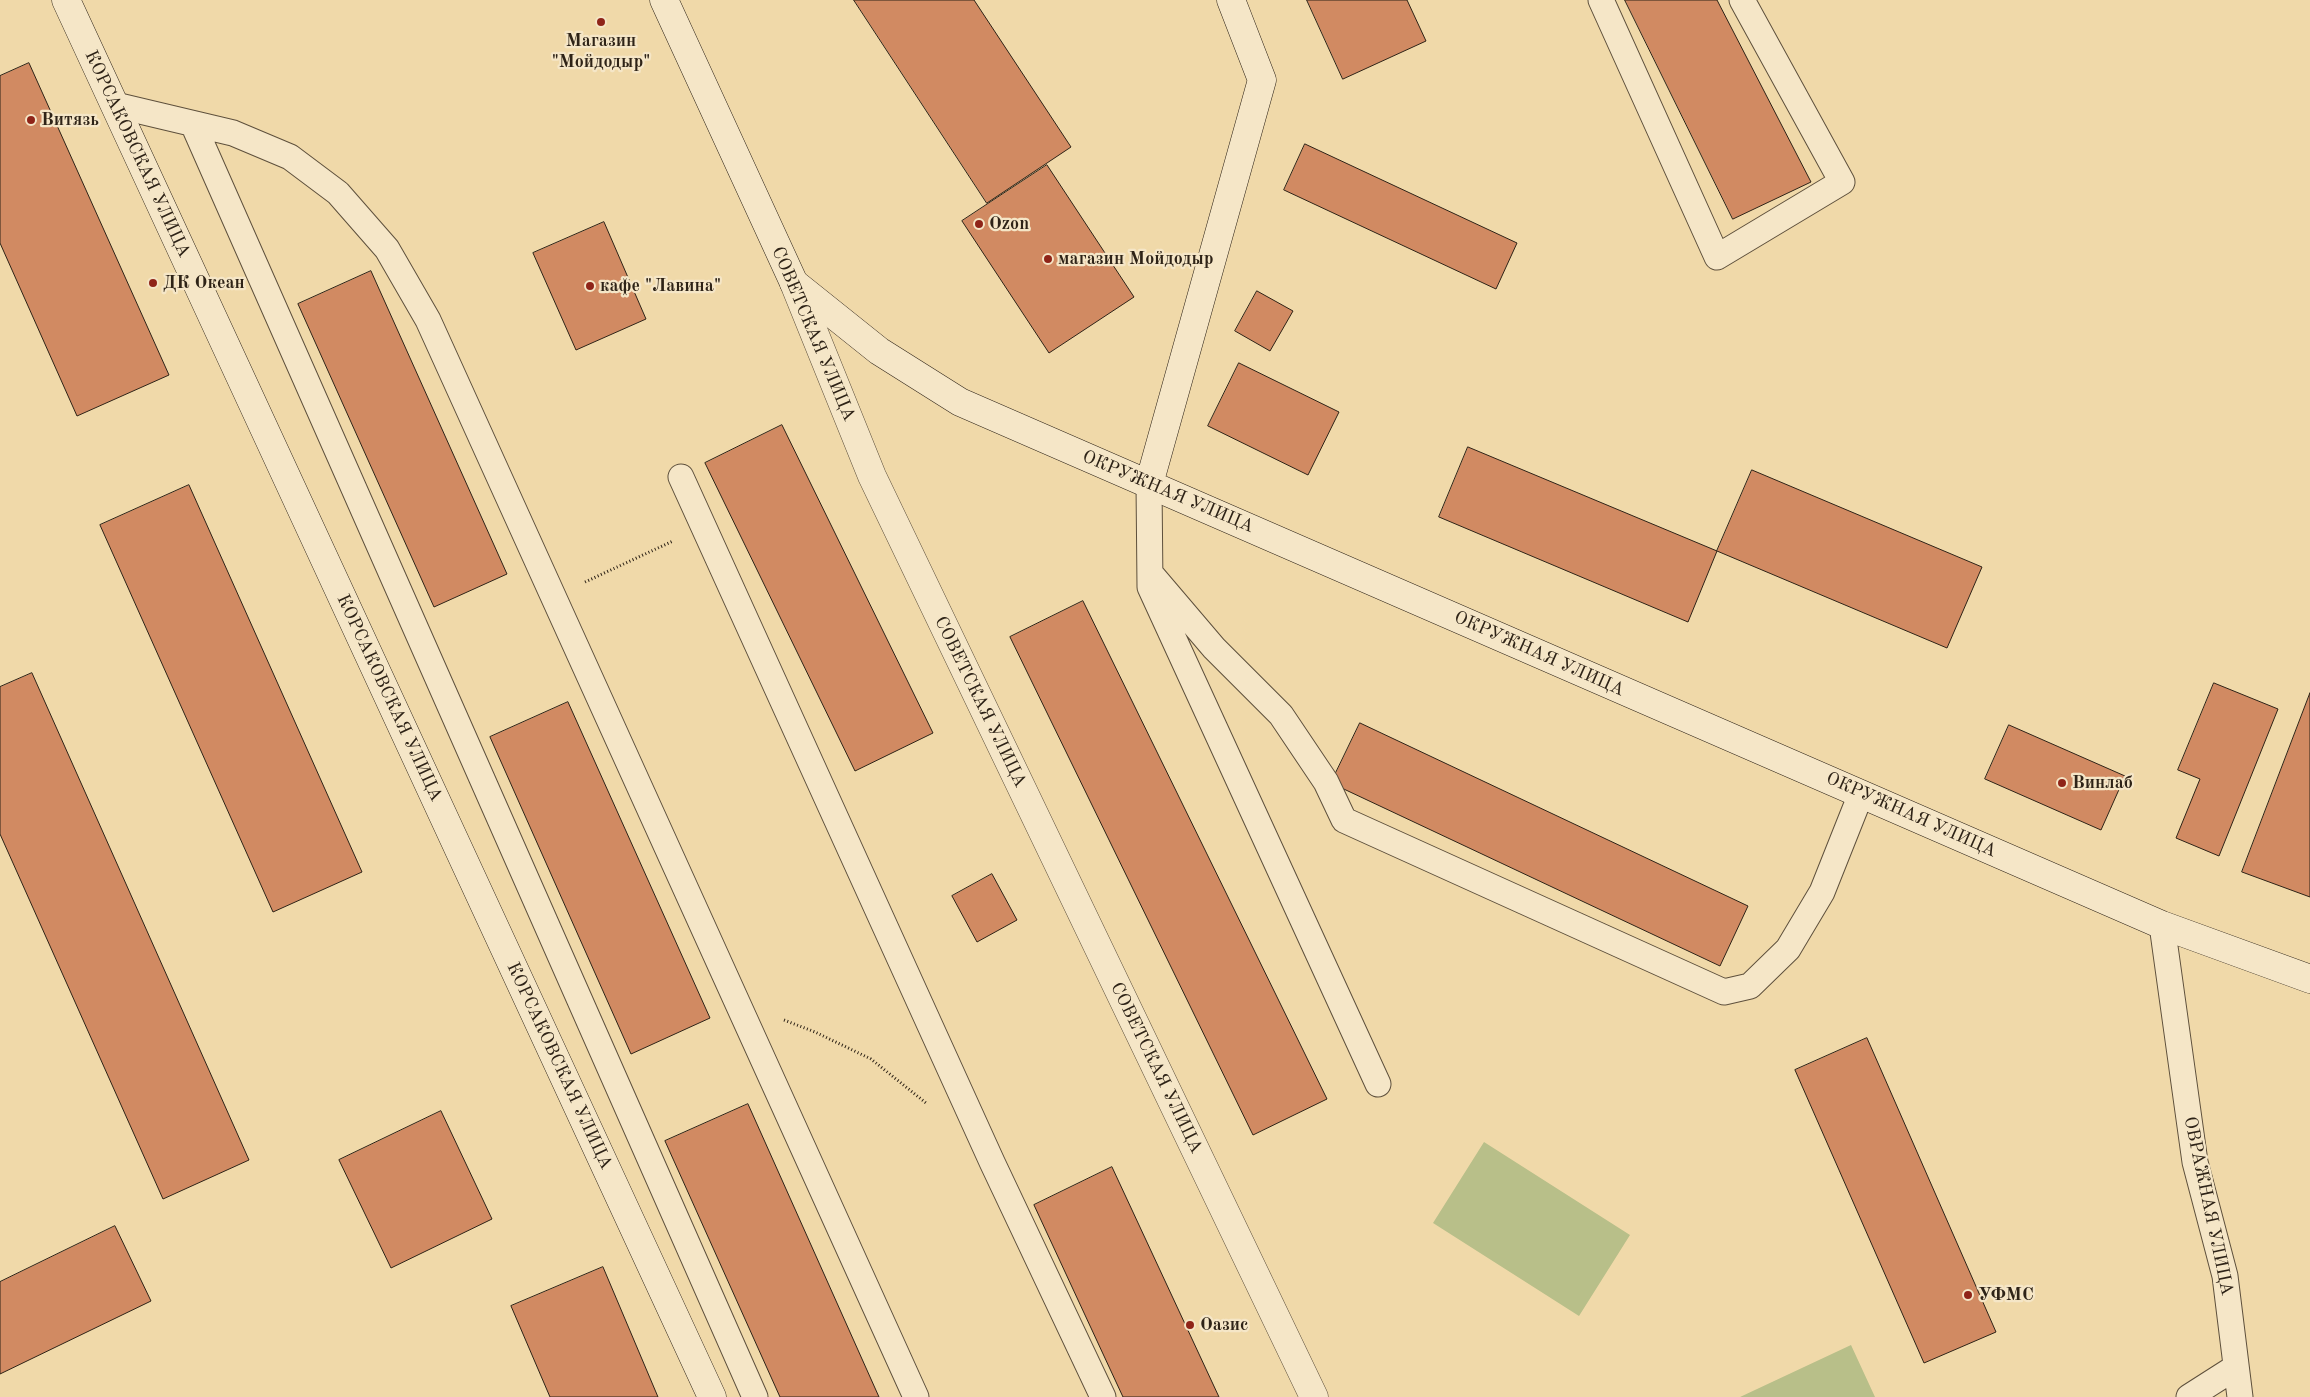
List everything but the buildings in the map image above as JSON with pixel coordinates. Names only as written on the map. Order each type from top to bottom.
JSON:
[{"type":"street","name":"КОРСАКОВСКАЯ УЛИЦА","points":[[66,0],[712,1397]]},
{"type":"street","name":"СОВЕТСКАЯ УЛИЦА","points":[[664,0],[794,283],[872,476],[1314,1397]]},
{"type":"street","points":[[1149,484],[1262,80],[1231,0]]},
{"type":"street","name":"ОКРУЖНАЯ УЛИЦА","points":[[794,283],[879,351],[960,402],[2162,925],[2310,978]]},
{"type":"lane","points":[[1601,0],[1717,257],[1842,182],[1742,0]]},
{"type":"lane","points":[[115,105],[234,133],[290,158],[338,193],[387,249],[428,320],[916,1397]]},
{"type":"lane","points":[[193,124],[755,1397]]},
{"type":"lane","points":[[680,477],[704,526],[992,1162],[1102,1397]]},
{"type":"lane","points":[[1149,484],[1150,587],[1378,1084]]},
{"type":"lane","points":[[1151,574],[1214,648],[1281,715],[1326,782],[1344,820],[1724,992],[1750,986],[1788,949],[1822,892],[1861,794]]},
{"type":"lane","name":"ОВРАЖНАЯ УЛИЦА","points":[[2162,925],[2195,1162],[2225,1276],[2240,1397]]},
{"type":"lane","points":[[2189,1397],[2236,1367]]},
{"type":"path","points":[[553,597],[704,526]]},
{"type":"path","points":[[744,1017],[771,1015],[815,1032],[871,1059],[932,1108]]},
{"type":"green space","points":[[1484,1142],[1630,1235],[1579,1316],[1433,1223]]},
{"type":"green space","points":[[1851,1345],[1875,1397],[1740,1397]]},
{"type":"place","name":"Магазин \"Мойдодыр\"","points":[[601,22]]},
{"type":"place","name":"Витязь","points":[[31,120]]},
{"type":"place","name":"Ozon","points":[[979,224]]},
{"type":"place","name":"магазин Мойдодыр","points":[[1048,259]]},
{"type":"place","name":"ДК Океан","points":[[153,283]]},
{"type":"place","name":"кафе \"Лавина\"","points":[[590,286]]},
{"type":"place","name":"Винлаб","points":[[2062,783]]},
{"type":"place","name":"УФМС","points":[[1968,1295]]},
{"type":"place","name":"Оазис","points":[[1190,1325]]}]
